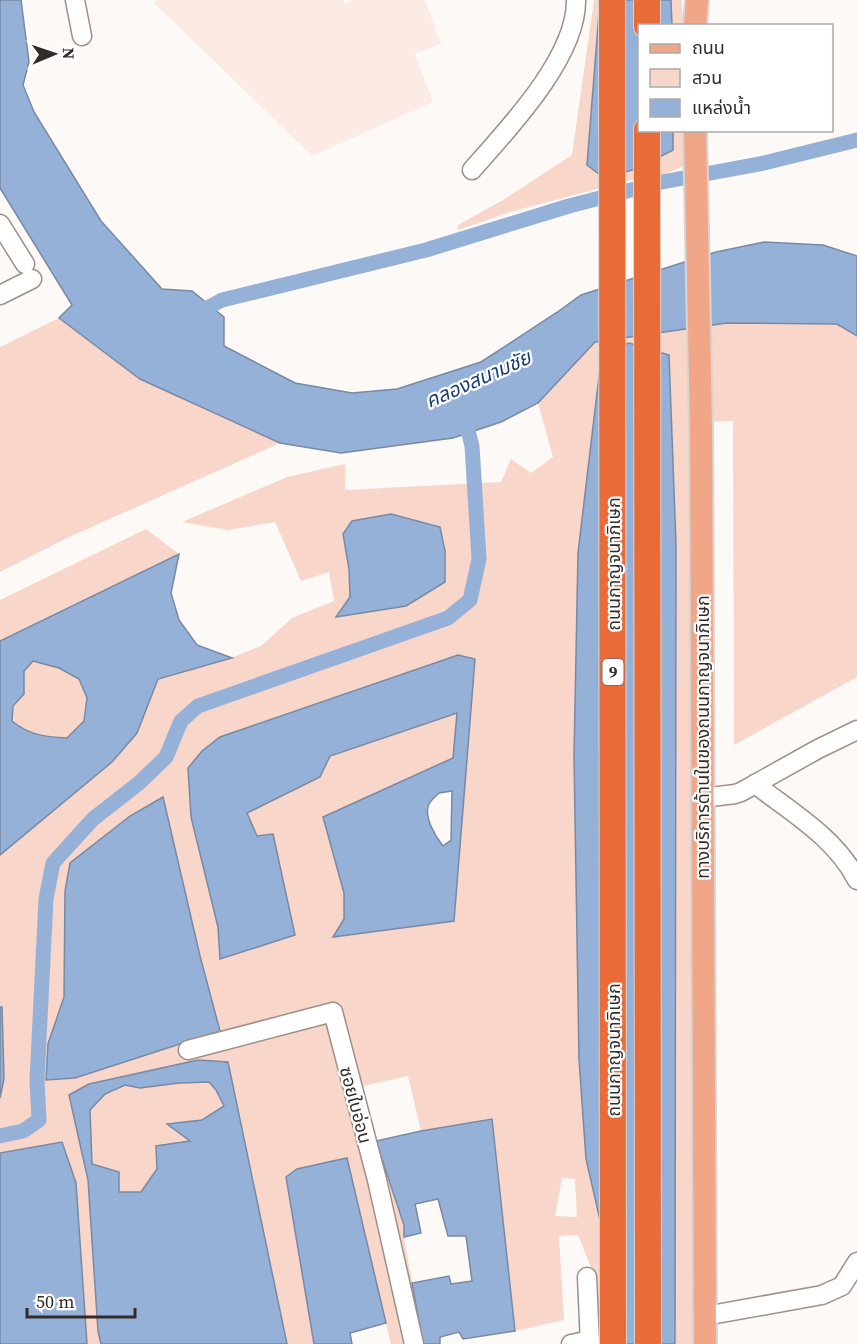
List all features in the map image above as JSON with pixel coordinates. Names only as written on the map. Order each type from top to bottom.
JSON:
[{"type":"highway","name":"ถนนกาญจนาภิเษก","points":[[598,1343],[612,0]]},
{"type":"highway","points":[[647,0],[647,24]]},
{"type":"highway","name":"ถนนกาญจนาภิเษก","points":[[647,132],[648,1344]]},
{"type":"main road","points":[[693,0],[693,24]]},
{"type":"main road","name":"ทางบริการด้านในของถนนกาญจนาภิเษก","points":[[696,132],[701,428],[705,1344]]},
{"type":"street","points":[[75,0],[82,36]]},
{"type":"street","points":[[472,170],[527,106],[560,54],[574,22],[576,0]]},
{"type":"street","points":[[0,224],[28,272],[0,295]]},
{"type":"street","points":[[703,798],[735,794],[857,730]]},
{"type":"street","points":[[755,784],[818,832],[849,865],[857,880]]},
{"type":"street","name":"ซอยใบอ่อน","points":[[188,1050],[333,1012],[376,1180],[414,1344]]},
{"type":"street","points":[[705,1316],[822,1295],[842,1286],[857,1262]]},
{"type":"street","points":[[572,1344],[598,1343],[587,1277]]},
{"type":"shaded area","points":[[157,0],[343,0],[345,3],[353,0],[425,0],[441,44],[415,54],[433,102],[312,156],[154,3]]},
{"type":"green space","points":[[594,0],[681,0],[684,24],[638,24],[638,132],[685,132],[684,166],[656,178],[635,179],[510,212],[458,230],[458,225],[503,200],[572,155]]},
{"type":"green space","points":[[59,318],[140,379],[280,443],[67,538],[0,572],[0,347]]},
{"type":"green space","points":[[727,323],[837,324],[857,336],[857,677],[734,745],[733,421],[710,422],[696,1344],[595,1344],[594,1275],[578,1235],[559,1236],[564,1320],[515,1331],[492,1120],[421,1131],[408,1076],[359,1087],[404,1225],[404,1237],[423,1344],[391,1344],[346,1159],[286,1177],[314,1344],[287,1344],[228,1062],[69,1095],[88,1180],[98,1331],[101,1344],[0,1344],[0,1098],[4,1079],[2,1007],[0,1007],[0,855],[112,762],[137,733],[158,679],[220,662],[261,646],[292,618],[334,601],[329,572],[301,581],[275,522],[228,530],[182,522],[287,477],[345,464],[345,490],[501,482],[511,459],[531,473],[553,457],[538,403],[594,342]],"holes":[[[349,569],[406,606],[337,616],[350,597]],[[458,655],[475,659],[454,921],[334,936],[344,919],[344,893],[323,817],[454,758],[457,713],[329,757],[320,777],[247,813],[257,836],[273,834],[220,958],[218,927],[191,817],[188,769],[202,751],[220,737]],[[163,797],[220,1031],[75,1078],[47,1080],[48,1044],[64,997],[65,891],[70,863],[130,816]],[[562,1178],[575,1179],[577,1217],[555,1216]]]},
{"type":"green space","points":[[146,529],[179,554],[0,641],[0,600]]},
{"type":"green space","points":[[33,661],[59,668],[79,679],[87,698],[84,721],[67,738],[38,734],[12,721],[13,706],[24,694],[24,671]]},
{"type":"green space","points":[[209,1082],[224,1106],[202,1120],[168,1124],[191,1141],[156,1146],[157,1169],[141,1192],[119,1192],[92,1164],[90,1110],[105,1094],[125,1085],[140,1088]]},
{"type":"water","name":"คลองสนามชัย","points":[[0,0],[21,0],[29,62],[23,85],[34,112],[101,221],[162,289],[192,291],[224,317],[224,346],[295,383],[352,393],[397,389],[481,362],[581,295],[716,252],[764,242],[823,245],[857,256],[857,336],[837,324],[727,323],[595,342],[538,403],[501,422],[453,438],[341,453],[280,443],[140,379],[59,318],[72,305],[0,188]]},
{"type":"water","points":[[600,0],[671,0],[672,24],[638,24],[638,132],[673,132],[673,150],[636,169],[604,178],[587,165]]},
{"type":"water","points":[[629,343],[669,355],[676,544],[675,1344],[604,1344],[606,1246],[586,1159],[579,1059],[574,756],[578,553],[602,351]]},
{"type":"water","points":[[391,514],[440,527],[445,551],[445,582],[406,606],[336,617],[350,597],[349,569],[343,534],[352,521]]},
{"type":"water","points":[[179,554],[171,593],[179,620],[197,645],[232,658],[158,679],[137,733],[112,762],[0,855],[0,641]],"holes":[[[33,661],[59,668],[79,679],[87,698],[84,721],[67,738],[38,734],[12,721],[13,706],[24,694],[24,671]]]},
{"type":"water","points":[[458,655],[475,659],[454,921],[333,937],[344,919],[344,893],[323,817],[453,758],[457,713],[330,756],[320,777],[247,813],[257,836],[273,834],[295,935],[220,959],[218,927],[191,817],[188,768],[202,751],[220,737]],"holes":[[[452,791],[451,840],[443,846],[431,826],[428,809],[439,793]]]},
{"type":"water","points":[[163,797],[220,1031],[75,1078],[46,1080],[48,1044],[64,997],[65,891],[70,863],[130,816]]},
{"type":"water","points":[[0,1007],[2,1007],[4,1079],[0,1098]]},
{"type":"water","points":[[198,1060],[228,1062],[287,1344],[101,1344],[98,1331],[88,1180],[69,1095],[89,1084]],"holes":[[[209,1082],[224,1106],[202,1120],[167,1124],[190,1141],[156,1146],[157,1169],[141,1192],[119,1192],[119,1172],[92,1164],[90,1110],[105,1094],[125,1085],[140,1088],[179,1083]]]},
{"type":"water","points":[[492,1119],[515,1331],[463,1339],[459,1332],[440,1337],[440,1344],[423,1344],[412,1283],[449,1276],[451,1284],[472,1281],[466,1236],[448,1236],[438,1199],[415,1204],[421,1233],[404,1237],[404,1225],[376,1141]]},
{"type":"water","points":[[62,1142],[76,1183],[87,1344],[0,1344],[0,1153]]},
{"type":"water","points":[[347,1158],[386,1323],[350,1333],[352,1344],[314,1344],[286,1177],[297,1169]]},
{"type":"waterway","points":[[194,315],[222,300],[426,250],[569,206],[662,182],[764,163],[857,140]]},
{"type":"waterway","points":[[0,1136],[23,1131],[39,1120],[37,1080],[46,899],[53,863],[93,819],[139,783],[166,757],[181,721],[198,706],[448,618],[470,600],[479,559],[472,446],[464,415]]}]
